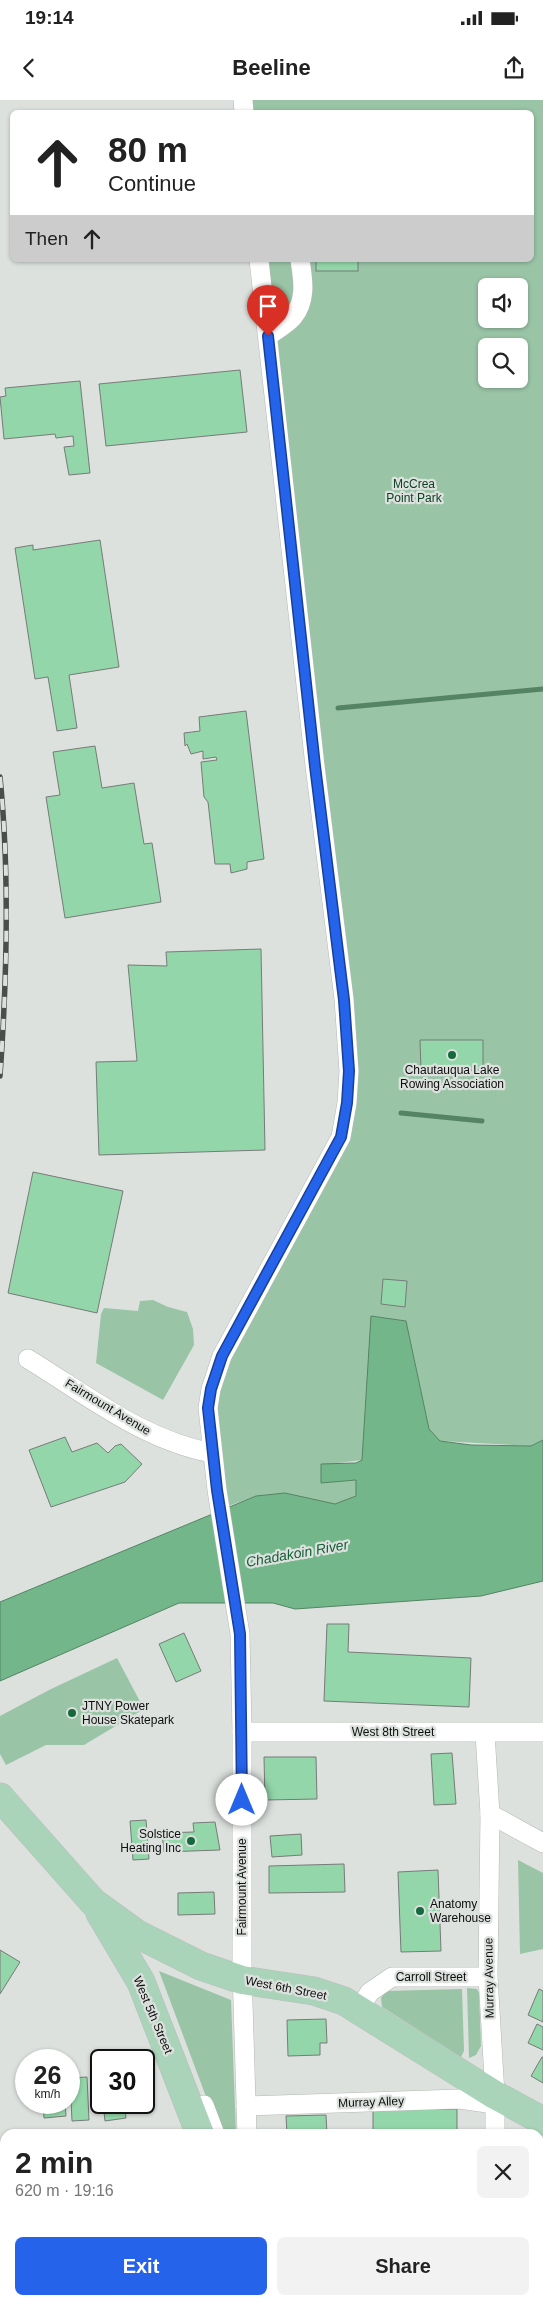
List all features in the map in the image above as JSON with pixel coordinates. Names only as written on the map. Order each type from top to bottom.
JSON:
[{"type":"main road","name":"West 6th Street","points":[[0,1797],[93,1902],[136,1934],[201,1966],[242,1980],[314,1991],[344,2002],[495,2099],[543,2121]]},
{"type":"main road","name":"West 5th Street","points":[[93,1902],[135,1972],[157,2022],[198,2129]]},
{"type":"street","points":[[212,1453],[208,1408],[211,1389],[222,1356],[341,1137],[347,1103],[349,1071],[344,1000],[316,775],[259,262]]},
{"type":"street","points":[[268,336],[293,317],[299,305],[304,289],[300,262]]},
{"type":"street","name":"Fairmount Avenue","points":[[28,1359],[117,1415],[153,1434],[189,1448],[212,1453],[240,1634],[242,1980],[247,2129]]},
{"type":"street","name":"West 8th Street","points":[[242,1732],[543,1732]]},
{"type":"street","name":"Murray Avenue","points":[[485,1733],[490,1814],[488,1977],[495,2099],[494,2129]]},
{"type":"street","points":[[490,1814],[543,1843]]},
{"type":"street","points":[[135,1972],[152,1982],[166,2009],[213,2129]]},
{"type":"street","name":"Carroll Street","points":[[358,2010],[370,1992],[392,1977],[488,1977]]},
{"type":"street","name":"Murray Alley","points":[[246,2106],[495,2099]]},
{"type":"green space","name":"McCrea Point Park","points":[[243,100],[543,100],[543,1440],[531,1446],[440,1441],[429,1429],[406,1321],[372,1316],[362,1460],[321,1465],[321,1483],[357,1480],[356,1496],[335,1504],[285,1493],[256,1496],[220,1509],[212,1453],[222,1356],[347,1103],[260,262],[534,262],[534,110],[245,110]]},
{"type":"green space","points":[[153,1300],[168,1307],[187,1312],[193,1329],[194,1345],[163,1400],[96,1363],[101,1314],[104,1308],[138,1311],[140,1301]]},
{"type":"green space","name":"JTNY Power House Skatepark","points":[[117,1658],[144,1709],[84,1745],[46,1745],[6,1765],[0,1754],[0,1716],[49,1690]]},
{"type":"green space","points":[[518,1860],[543,1873],[543,1949],[520,1954]]},
{"type":"green space","points":[[159,1971],[231,2000],[236,2129],[218,2129]]},
{"type":"green space","points":[[467,1988],[477,1989],[479,1993],[481,2046],[476,2055],[469,2058]]},
{"type":"green space","points":[[462,1989],[464,2051],[461,2057],[382,2007],[381,1998],[386,1991]]},
{"type":"water","name":"Chadakoin River","points":[[371,1316],[406,1321],[429,1429],[440,1441],[471,1445],[531,1446],[543,1440],[543,1581],[481,1596],[295,1609],[273,1603],[179,1603],[0,1681],[0,1602],[256,1496],[285,1493],[335,1504],[356,1496],[356,1480],[321,1483],[321,1464],[356,1463],[362,1460]]},
{"type":"building","points":[[316,262],[358,262],[358,271],[316,271]]},
{"type":"building","points":[[240,370],[247,432],[106,446],[99,384]]},
{"type":"building","points":[[80,381],[90,473],[69,475],[64,447],[74,446],[73,436],[56,438],[55,434],[4,439],[0,397],[6,396],[5,388]]},
{"type":"building","points":[[100,540],[119,667],[69,675],[77,728],[57,731],[48,677],[35,679],[15,548],[33,545],[33,550]]},
{"type":"building","points":[[246,711],[264,859],[247,862],[247,869],[231,873],[230,864],[215,864],[208,802],[204,797],[201,762],[217,760],[216,757],[203,759],[203,751],[191,754],[187,744],[185,746],[184,733],[200,731],[199,717]]},
{"type":"building","points":[[95,746],[102,788],[134,783],[144,844],[152,843],[161,902],[65,918],[46,797],[60,795],[53,752]]},
{"type":"building","points":[[261,949],[265,1150],[99,1155],[96,1062],[137,1061],[128,965],[167,966],[166,952]]},
{"type":"building","name":"Chautauqua Lake Rowing Association","points":[[420,1040],[483,1040],[483,1070],[421,1070]]},
{"type":"building","points":[[33,1172],[123,1191],[97,1313],[8,1293]]},
{"type":"building","points":[[383,1279],[407,1281],[405,1307],[381,1304]]},
{"type":"building","points":[[65,1437],[72,1452],[97,1443],[108,1453],[115,1446],[121,1444],[142,1464],[125,1482],[51,1507],[29,1450]]},
{"type":"building","points":[[327,1624],[349,1624],[348,1652],[471,1658],[469,1707],[324,1701]]},
{"type":"building","points":[[184,1633],[201,1671],[176,1682],[159,1644]]},
{"type":"building","points":[[452,1753],[456,1804],[434,1805],[431,1754]]},
{"type":"building","points":[[264,1757],[316,1757],[317,1799],[265,1800]]},
{"type":"building","points":[[146,1820],[149,1859],[133,1860],[130,1821]]},
{"type":"building","name":"Solstice Heating Inc","points":[[215,1822],[220,1850],[164,1852],[162,1833],[194,1832],[193,1823]]},
{"type":"building","points":[[301,1834],[302,1855],[272,1857],[270,1836]]},
{"type":"building","points":[[344,1864],[345,1892],[269,1893],[269,1866]]},
{"type":"building","name":"Anatomy Warehouse","points":[[438,1870],[441,1951],[401,1952],[398,1872]]},
{"type":"building","points":[[214,1892],[215,1914],[178,1915],[178,1893]]},
{"type":"building","points":[[0,1950],[20,1962],[0,1994]]},
{"type":"building","points":[[539,1989],[543,1991],[543,2022],[528,2015]]},
{"type":"building","points":[[326,2019],[327,2043],[320,2043],[320,2055],[288,2056],[287,2020]]},
{"type":"building","points":[[537,2024],[543,2027],[543,2050],[528,2043]]},
{"type":"building","points":[[543,2057],[543,2083],[531,2076]]},
{"type":"building","points":[[80,2077],[87,2077],[89,2120],[72,2121],[72,2114],[80,2114]]},
{"type":"building","points":[[373,2109],[457,2109],[457,2129],[373,2129]]},
{"type":"building","points":[[44,2114],[66,2114],[66,2116],[44,2118]]},
{"type":"building","points":[[104,2114],[126,2114],[126,2118],[105,2121]]},
{"type":"building","points":[[326,2115],[327,2129],[287,2129],[286,2116]]},
{"type":"waterway","points":[[338,708],[543,689]]},
{"type":"waterway","points":[[401,1113],[482,1121]]},
{"type":"railway","points":[[0,777],[6,889],[4,1002],[0,1076]]},
{"type":"place","name":"Chautauqua Lake Rowing Association","points":[[452,1055]]},
{"type":"place","name":"JTNY Power House Skatepark","points":[[72,1713]]},
{"type":"place","name":"Solstice Heating Inc","points":[[191,1841]]},
{"type":"place","name":"Anatomy Warehouse","points":[[420,1911]]},
{"type":"route","points":[[242,1800],[240,1634],[217,1490],[208,1408],[211,1389],[222,1356],[341,1137],[347,1103],[349,1071],[344,1000],[315,766],[268,336]]}]
